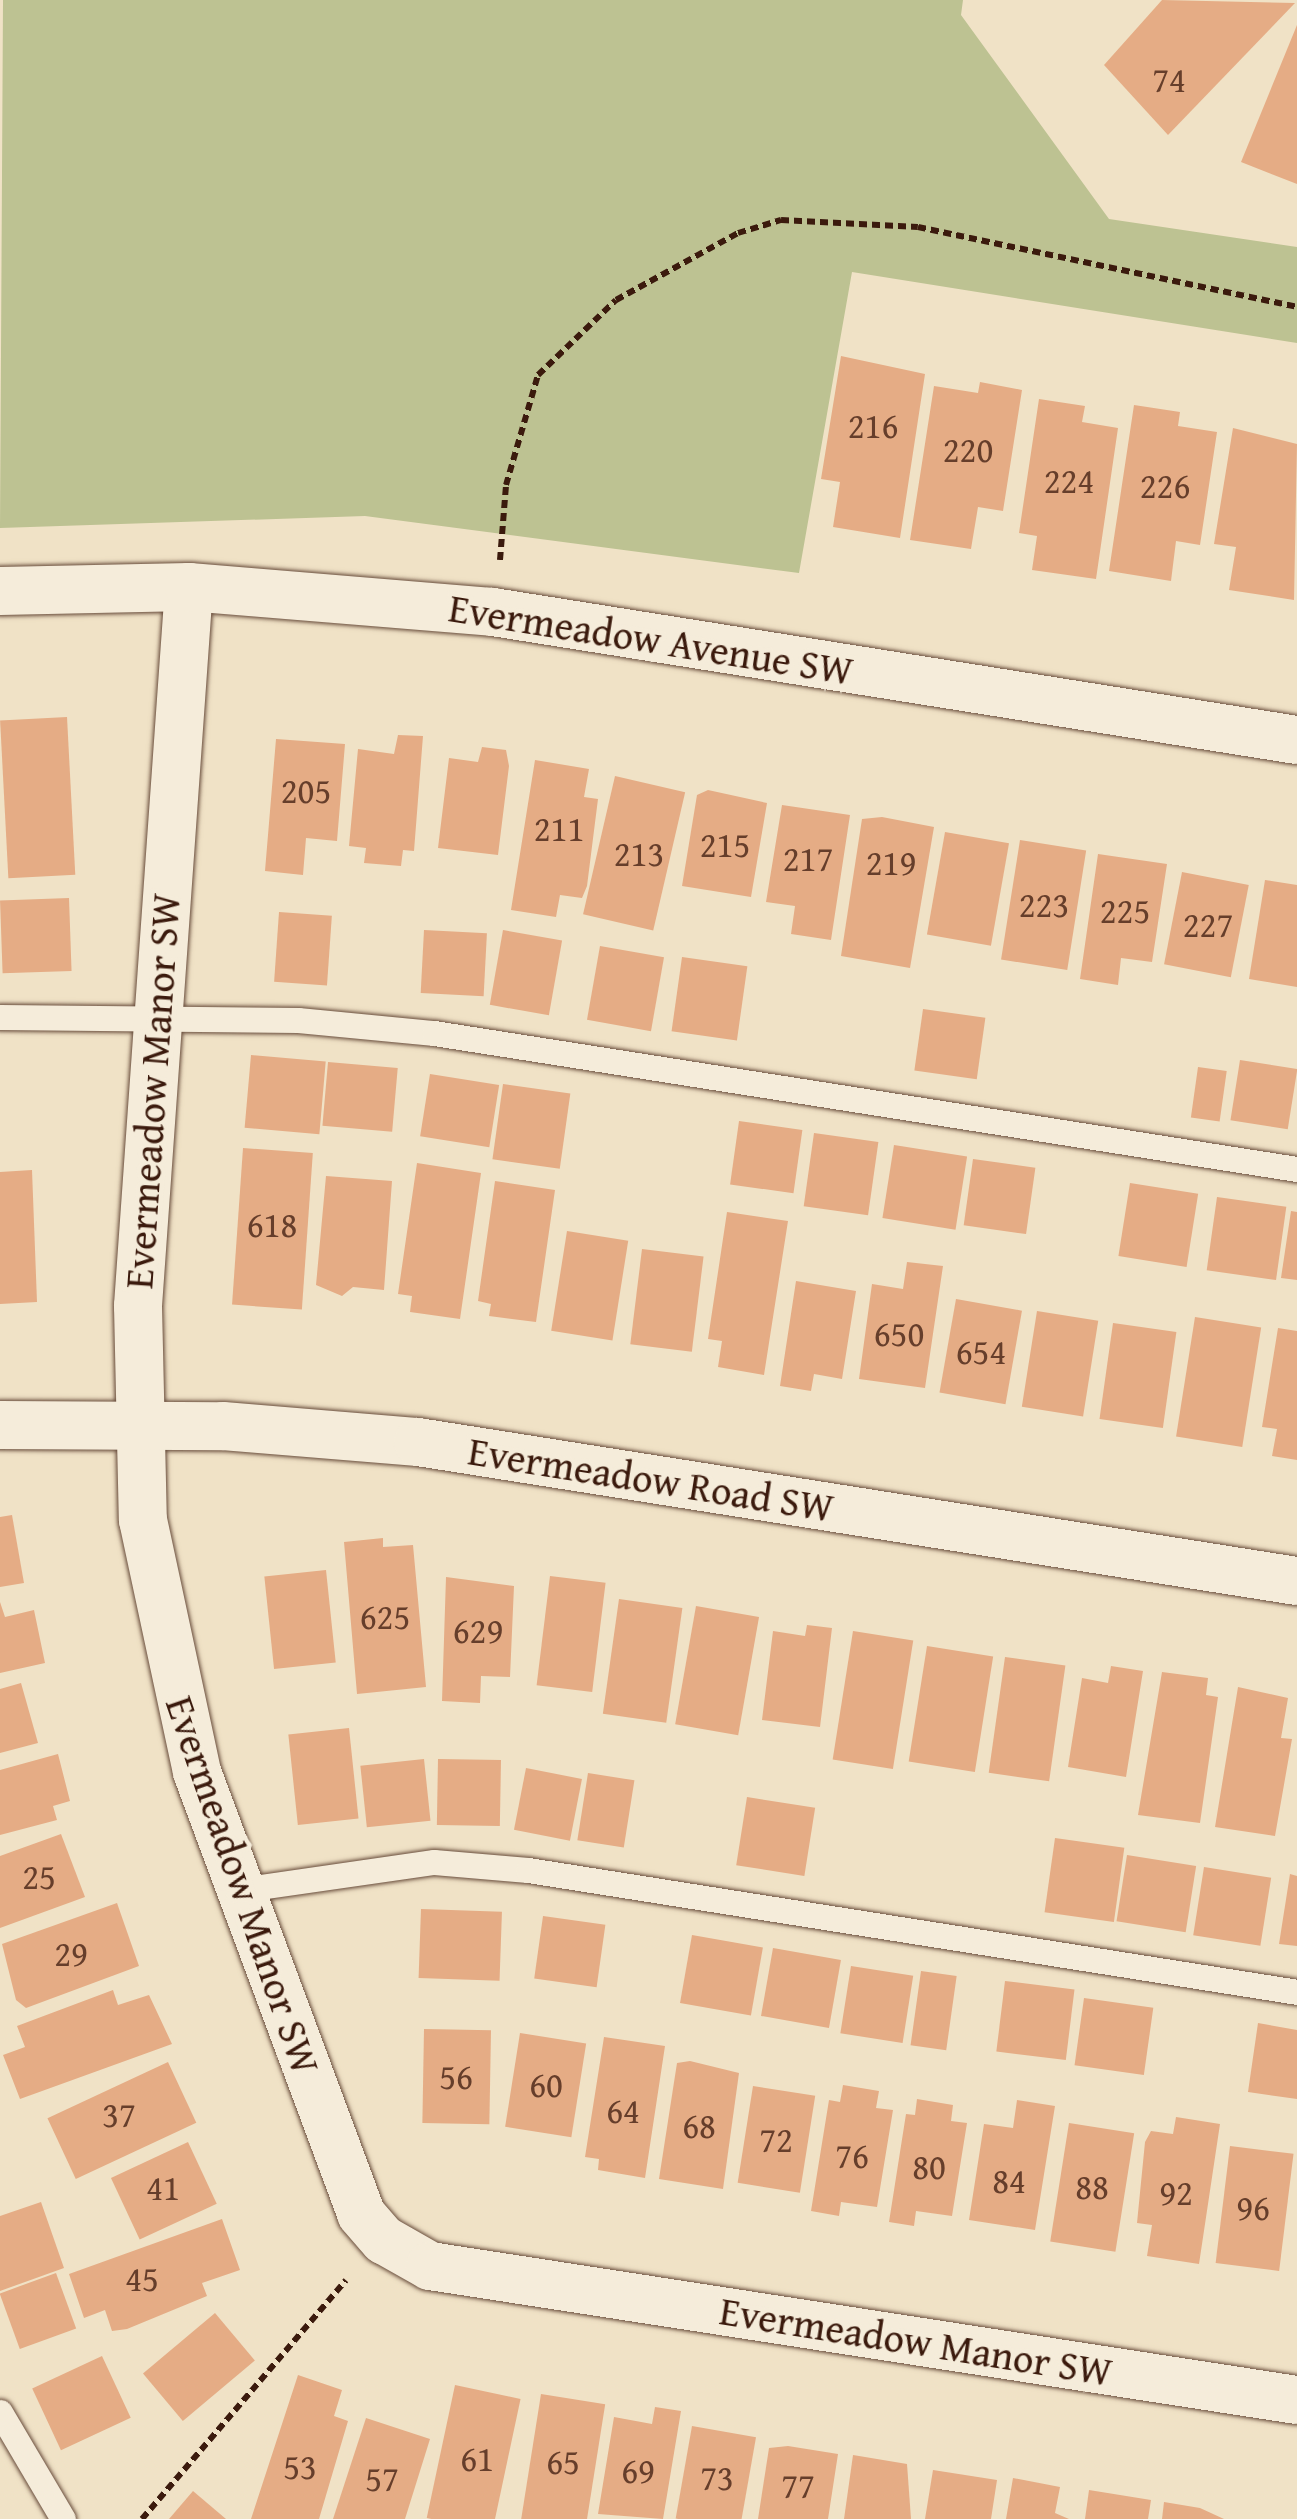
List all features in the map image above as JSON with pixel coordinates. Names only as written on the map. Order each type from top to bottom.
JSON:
[{"type":"street","name":"Evermeadow Avenue SW","points":[[0,591],[189,586],[493,612],[1297,740]]},
{"type":"street","name":"Evermeadow Manor SW","points":[[189,586],[156,1014],[136,1423],[163,1638],[239,1890],[348,2191],[384,2240],[430,2266],[1297,2400]]},
{"type":"street","name":"Evermeadow Road SW","points":[[0,1425],[136,1423],[418,1442],[1297,1581]]},
{"type":"lane","points":[[0,1017],[156,1014],[434,1033],[1297,1170]]},
{"type":"lane","points":[[239,1890],[434,1862],[528,1870],[1297,1992]]},
{"type":"lane","points":[[0,2412],[62,2519]]},
{"type":"path","points":[[493,612],[506,485],[538,375],[616,300],[738,233],[813,219],[918,227],[1297,307]]},
{"type":"path","points":[[142,2519],[384,2240]]},
{"type":"green space","points":[[3,0],[963,0],[961,15],[1109,219],[1297,247],[1297,343],[852,272],[799,573],[365,516],[0,528]]},
{"type":"building","points":[[1162,0],[1295,3],[1168,135],[1104,65]]},
{"type":"building","points":[[1297,25],[1297,184],[1241,162]]},
{"type":"building","points":[[841,356],[925,374],[900,538],[833,527],[840,482],[821,479]]},
{"type":"building","points":[[980,382],[1022,390],[1003,511],[978,507],[971,549],[910,540],[934,386],[978,393]]},
{"type":"building","points":[[1039,399],[1085,406],[1082,422],[1118,428],[1096,579],[1032,570],[1037,536],[1019,533]]},
{"type":"building","points":[[1134,405],[1180,412],[1178,426],[1217,432],[1200,545],[1176,541],[1171,581],[1109,571]]},
{"type":"building","points":[[1233,428],[1297,444],[1294,600],[1229,590],[1236,547],[1214,544]]},
{"type":"building","points":[[67,717],[75,875],[8,878],[0,721]]},
{"type":"building","points":[[398,735],[423,736],[414,851],[403,850],[401,866],[364,863],[366,848],[349,846],[358,749],[394,754]]},
{"type":"building","points":[[276,739],[345,744],[337,841],[306,838],[303,875],[265,871]]},
{"type":"building","points":[[482,747],[506,750],[509,766],[498,855],[438,848],[449,758],[478,762]]},
{"type":"building","points":[[535,760],[589,769],[584,797],[598,799],[587,886],[582,898],[560,895],[556,917],[511,910]]},
{"type":"building","points":[[615,776],[685,792],[653,931],[583,914]]},
{"type":"building","points":[[708,790],[767,803],[751,897],[682,886],[697,795]]},
{"type":"building","points":[[782,805],[850,815],[831,940],[791,934],[795,906],[766,902]]},
{"type":"building","points":[[882,817],[934,827],[910,968],[841,956],[862,819]]},
{"type":"building","points":[[945,832],[1009,843],[991,946],[927,934]]},
{"type":"building","points":[[1020,840],[1086,850],[1067,970],[1001,960]]},
{"type":"building","points":[[1098,854],[1167,864],[1152,962],[1121,958],[1118,985],[1080,979]]},
{"type":"building","points":[[1182,872],[1249,885],[1231,977],[1164,964]]},
{"type":"building","points":[[1265,880],[1297,885],[1297,987],[1249,979]]},
{"type":"building","points":[[69,898],[72,971],[3,973],[0,900]]},
{"type":"building","points":[[279,912],[332,916],[327,986],[274,982]]},
{"type":"building","points":[[424,930],[487,933],[484,996],[421,993]]},
{"type":"building","points":[[503,930],[562,940],[549,1015],[490,1005]]},
{"type":"building","points":[[600,946],[664,957],[651,1031],[587,1020]]},
{"type":"building","points":[[682,957],[747,966],[737,1040],[672,1031]]},
{"type":"building","points":[[923,1009],[985,1018],[977,1079],[914,1070]]},
{"type":"building","points":[[251,1055],[326,1062],[319,1134],[245,1128]]},
{"type":"building","points":[[1240,1060],[1297,1069],[1288,1129],[1230,1120]]},
{"type":"building","points":[[328,1062],[398,1068],[392,1132],[322,1126]]},
{"type":"building","points":[[1198,1067],[1227,1071],[1220,1122],[1191,1118]]},
{"type":"building","points":[[430,1074],[499,1085],[489,1147],[420,1136]]},
{"type":"building","points":[[503,1084],[570,1093],[560,1169],[492,1159]]},
{"type":"building","points":[[739,1121],[802,1130],[793,1193],[730,1184]]},
{"type":"building","points":[[814,1133],[878,1142],[868,1215],[804,1206]]},
{"type":"building","points":[[894,1145],[967,1157],[956,1230],[882,1218]]},
{"type":"building","points":[[243,1148],[313,1153],[302,1310],[232,1305]]},
{"type":"building","points":[[973,1159],[1035,1168],[1026,1234],[964,1225]]},
{"type":"building","points":[[417,1163],[481,1173],[460,1319],[410,1312],[412,1296],[398,1294]]},
{"type":"building","points":[[32,1170],[37,1302],[0,1304],[0,1172]]},
{"type":"building","points":[[326,1176],[392,1181],[384,1290],[353,1287],[342,1296],[316,1285]]},
{"type":"building","points":[[495,1181],[555,1190],[536,1322],[489,1316],[491,1304],[478,1301]]},
{"type":"building","points":[[1130,1183],[1198,1194],[1187,1267],[1118,1256]]},
{"type":"building","points":[[1217,1197],[1286,1207],[1276,1280],[1207,1270]]},
{"type":"building","points":[[1291,1211],[1297,1212],[1297,1280],[1281,1278]]},
{"type":"building","points":[[727,1212],[788,1221],[764,1375],[718,1367],[722,1341],[708,1339]]},
{"type":"building","points":[[567,1231],[628,1241],[612,1340],[551,1331]]},
{"type":"building","points":[[642,1249],[704,1257],[692,1352],[630,1344]]},
{"type":"building","points":[[907,1262],[943,1266],[925,1388],[859,1379],[872,1284],[903,1289]]},
{"type":"building","points":[[796,1281],[856,1291],[842,1379],[814,1374],[811,1391],[780,1386]]},
{"type":"building","points":[[956,1299],[1022,1311],[1005,1404],[940,1393]]},
{"type":"building","points":[[1037,1311],[1098,1321],[1083,1417],[1022,1407]]},
{"type":"building","points":[[1195,1317],[1261,1327],[1242,1447],[1176,1437]]},
{"type":"building","points":[[1113,1323],[1176,1332],[1163,1428],[1100,1419]]},
{"type":"building","points":[[1278,1328],[1297,1331],[1297,1460],[1272,1456],[1277,1429],[1262,1427]]},
{"type":"building","points":[[12,1515],[24,1583],[0,1587],[0,1517]]},
{"type":"building","points":[[383,1538],[383,1547],[413,1545],[426,1687],[357,1694],[344,1542]]},
{"type":"building","points":[[326,1570],[336,1662],[274,1669],[264,1576]]},
{"type":"building","points":[[550,1576],[606,1583],[592,1692],[537,1685]]},
{"type":"building","points":[[446,1577],[514,1586],[510,1677],[481,1676],[480,1703],[442,1701]]},
{"type":"building","points":[[619,1599],[682,1608],[666,1723],[603,1714]]},
{"type":"building","points":[[0,1602],[5,1617],[34,1610],[45,1663],[0,1673]]},
{"type":"building","points":[[696,1606],[759,1617],[738,1735],[675,1724]]},
{"type":"building","points":[[807,1625],[832,1628],[820,1727],[762,1720],[773,1631],[805,1636]]},
{"type":"building","points":[[853,1631],[913,1641],[893,1769],[833,1759]]},
{"type":"building","points":[[927,1646],[993,1656],[975,1772],[909,1762]]},
{"type":"building","points":[[1005,1657],[1065,1665],[1049,1781],[989,1773]]},
{"type":"building","points":[[1111,1666],[1143,1671],[1126,1777],[1068,1767],[1082,1678],[1108,1683]]},
{"type":"building","points":[[1162,1672],[1208,1678],[1206,1695],[1218,1697],[1200,1823],[1138,1815]]},
{"type":"building","points":[[21,1683],[38,1743],[0,1753],[0,1689]]},
{"type":"building","points":[[1238,1687],[1288,1698],[1281,1738],[1292,1739],[1275,1836],[1215,1827]]},
{"type":"building","points":[[349,1728],[359,1819],[298,1825],[288,1734]]},
{"type":"building","points":[[58,1754],[70,1801],[53,1806],[57,1820],[0,1835],[0,1770]]},
{"type":"building","points":[[424,1759],[430,1821],[367,1827],[360,1766]]},
{"type":"building","points":[[438,1759],[501,1760],[500,1826],[437,1825]]},
{"type":"building","points":[[526,1768],[582,1779],[570,1841],[514,1830]]},
{"type":"building","points":[[588,1773],[634,1780],[624,1848],[577,1840]]},
{"type":"building","points":[[747,1797],[815,1808],[804,1876],[736,1865]]},
{"type":"building","points":[[61,1834],[85,1897],[0,1928],[0,1856]]},
{"type":"building","points":[[1055,1838],[1124,1848],[1114,1922],[1045,1912]]},
{"type":"building","points":[[1127,1855],[1196,1866],[1186,1932],[1117,1921]]},
{"type":"building","points":[[1204,1867],[1271,1878],[1260,1946],[1193,1935]]},
{"type":"building","points":[[1290,1874],[1297,1876],[1297,1946],[1279,1944]]},
{"type":"building","points":[[117,1903],[139,1966],[26,2008],[16,2000],[2,1944]]},
{"type":"building","points":[[421,1909],[502,1912],[500,1981],[419,1978]]},
{"type":"building","points":[[543,1916],[605,1925],[597,1987],[534,1978]]},
{"type":"building","points":[[692,1935],[763,1948],[751,2015],[680,2003]]},
{"type":"building","points":[[773,1948],[841,1960],[829,2028],[761,2016]]},
{"type":"building","points":[[851,1966],[913,1976],[903,2043],[840,2033]]},
{"type":"building","points":[[921,1971],[957,1976],[946,2050],[911,2045]]},
{"type":"building","points":[[1005,1981],[1074,1990],[1066,2060],[996,2051]]},
{"type":"building","points":[[113,1990],[118,2005],[149,1995],[172,2044],[20,2099],[3,2055],[25,2047],[17,2026]]},
{"type":"building","points":[[1084,1998],[1153,2008],[1144,2075],[1075,2065]]},
{"type":"building","points":[[1258,2023],[1297,2030],[1297,2099],[1248,2092]]},
{"type":"building","points":[[424,2029],[491,2030],[489,2124],[422,2123]]},
{"type":"building","points":[[520,2033],[586,2043],[571,2137],[505,2127]]},
{"type":"building","points":[[604,2037],[665,2046],[645,2178],[598,2170],[599,2159],[585,2157]]},
{"type":"building","points":[[690,2061],[739,2073],[723,2189],[659,2179],[677,2063]]},
{"type":"building","points":[[168,2062],[196,2123],[76,2179],[47,2118]]},
{"type":"building","points":[[843,2085],[879,2091],[876,2108],[893,2110],[877,2207],[841,2202],[839,2216],[811,2211],[829,2100],[840,2102]]},
{"type":"building","points":[[753,2086],[815,2096],[800,2193],[738,2183]]},
{"type":"building","points":[[917,2099],[953,2105],[951,2121],[967,2123],[952,2216],[916,2211],[914,2226],[889,2222],[906,2114],[915,2115]]},
{"type":"building","points":[[1017,2100],[1055,2106],[1035,2230],[969,2220],[984,2124],[1013,2128]]},
{"type":"building","points":[[1176,2117],[1220,2124],[1199,2264],[1147,2256],[1152,2225],[1137,2223],[1145,2142],[1151,2131],[1173,2134]]},
{"type":"building","points":[[1069,2123],[1134,2133],[1115,2252],[1050,2242]]},
{"type":"building","points":[[188,2142],[217,2204],[140,2240],[111,2178]]},
{"type":"building","points":[[1230,2146],[1294,2154],[1279,2271],[1216,2263]]},
{"type":"building","points":[[41,2202],[64,2268],[0,2291],[0,2216]]},
{"type":"building","points":[[222,2219],[240,2270],[202,2283],[207,2296],[127,2329],[112,2331],[105,2310],[84,2318],[69,2274]]},
{"type":"building","points":[[56,2273],[76,2328],[20,2349],[0,2293]]},
{"type":"building","points":[[215,2313],[255,2360],[183,2421],[143,2373]]},
{"type":"building","points":[[102,2356],[131,2418],[61,2450],[32,2389]]},
{"type":"building","points":[[298,2375],[342,2390],[334,2416],[348,2421],[319,2519],[251,2519]]},
{"type":"building","points":[[455,2385],[521,2399],[495,2519],[427,2518]]},
{"type":"building","points":[[541,2394],[605,2404],[587,2519],[521,2519]]},
{"type":"building","points":[[655,2407],[681,2411],[663,2519],[598,2514],[614,2417],[652,2424]]},
{"type":"building","points":[[366,2418],[430,2439],[405,2519],[333,2519]]},
{"type":"building","points":[[692,2426],[756,2437],[742,2519],[676,2519]]},
{"type":"building","points":[[788,2446],[838,2454],[828,2519],[758,2519],[769,2448]]},
{"type":"building","points":[[853,2455],[907,2464],[911,2519],[844,2519]]},
{"type":"building","points":[[933,2470],[997,2480],[991,2519],[925,2519]]},
{"type":"building","points":[[1013,2478],[1060,2487],[1055,2513],[1069,2519],[1006,2519]]},
{"type":"building","points":[[1089,2490],[1151,2500],[1148,2519],[1085,2519]]},
{"type":"building","points":[[193,2491],[226,2519],[169,2519]]},
{"type":"building","points":[[1164,2502],[1200,2508],[1224,2519],[1162,2519]]}]
